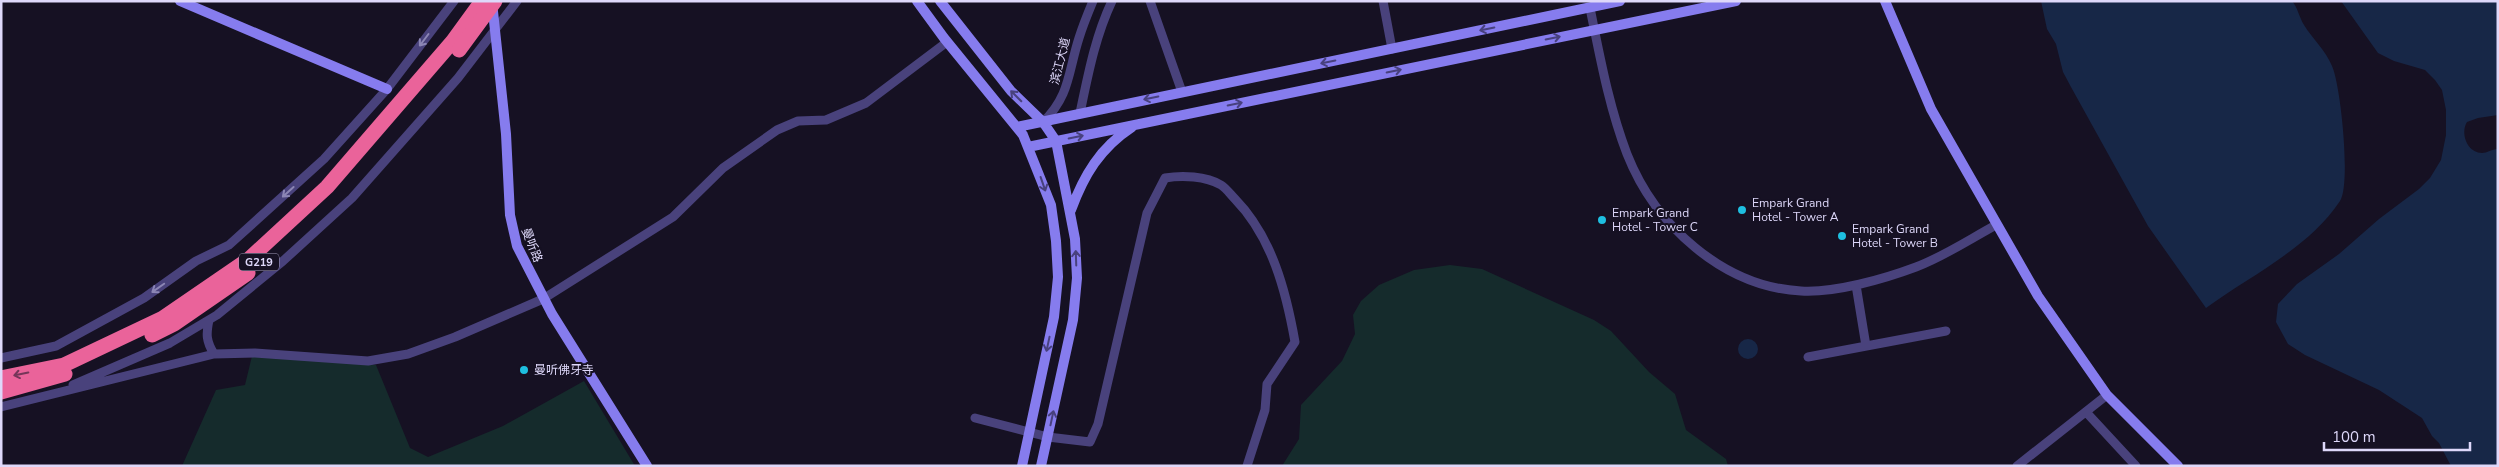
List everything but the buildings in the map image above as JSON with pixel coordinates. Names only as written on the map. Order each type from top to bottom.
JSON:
[{"type":"highway","name":"G219","points":[[1,378],[64,364],[163,318],[249,259],[327,187],[456,46],[482,1]]},
{"type":"highway","name":"G219","points":[[7,390],[70,372],[174,324],[248,272],[339,189],[494,1]]},
{"type":"street","points":[[180,1],[387,89]]},
{"type":"street","points":[[1,358],[56,346],[144,298],[196,261],[229,244],[324,159],[387,89],[454,1]]},
{"type":"street","name":"曼听路","points":[[494,1],[513,231],[523,260],[543,299],[646,466]]},
{"type":"street","points":[[16,404],[94,377],[170,343],[209,320],[283,261],[352,198],[458,78],[517,1]]},
{"type":"street","points":[[917,1],[947,42],[1016,127],[1028,147],[1050,205],[1056,241],[1058,277],[1054,317],[1022,466]]},
{"type":"street","points":[[940,1],[1011,91],[1043,122],[1056,141],[1076,239],[1077,278],[1073,320],[1041,466]]},
{"type":"street","name":"滨江大道","points":[[1043,122],[1056,109],[1066,92],[1079,38],[1093,1]]},
{"type":"street","points":[[1080,113],[1090,64],[1112,1]]},
{"type":"street","points":[[1150,1],[1182,92]]},
{"type":"street","points":[[1383,1],[1392,49]]},
{"type":"street","points":[[1016,127],[1620,1]]},
{"type":"street","points":[[1028,147],[1736,1]]},
{"type":"street","points":[[1885,1],[1931,109],[2038,296],[2107,396],[2178,466]]},
{"type":"street","points":[[1590,8],[1612,111],[1628,155],[1653,203],[1685,239],[1719,265],[1755,282],[1802,291],[1856,285],[1917,267],[1996,225]]},
{"type":"street","points":[[1,407],[214,354],[255,353],[351,361],[385,360],[455,337],[543,299],[672,217],[723,168],[777,130],[798,121],[826,120],[866,103],[947,42]]},
{"type":"street","points":[[1071,211],[1087,171],[1097,158],[1118,136],[1138,124]]},
{"type":"street","points":[[975,418],[1048,437],[1090,442],[1101,415],[1147,213],[1165,178],[1185,175],[1221,185],[1250,214],[1270,250],[1289,308],[1295,342],[1267,384],[1265,410],[1247,466]]},
{"type":"street","points":[[1856,285],[1866,346]]},
{"type":"street","points":[[209,320],[206,333],[207,344],[214,354]]},
{"type":"street","points":[[1808,357],[1946,331]]},
{"type":"street","points":[[7,390],[16,404]]},
{"type":"street","points":[[2017,466],[2107,396]]},
{"type":"street","points":[[2086,412],[2136,466]]},
{"type":"green space","points":[[1450,265],[1482,269],[1594,320],[1611,331],[1649,372],[1675,394],[1686,430],[1726,459],[1728,466],[1282,466],[1299,439],[1301,405],[1342,361],[1355,334],[1353,315],[1361,301],[1379,285],[1414,270]]},
{"type":"green space","points":[[252,356],[376,365],[410,448],[428,457],[503,426],[584,381],[635,466],[182,466],[216,390],[245,385]]},
{"type":"water","points":[[2041,1],[2292,1],[2304,25],[2329,60],[2339,93],[2345,157],[2345,176],[2340,201],[2327,218],[2295,247],[2206,308],[2148,226],[2071,87],[2063,72],[2056,44],[2047,29]]},
{"type":"water","points":[[2341,1],[2498,1],[2498,115],[2467,122],[2464,131],[2466,142],[2472,150],[2484,153],[2498,149],[2498,466],[2451,466],[2439,443],[2432,436],[2422,418],[2379,390],[2305,355],[2288,344],[2276,322],[2278,304],[2297,284],[2339,254],[2379,219],[2419,189],[2430,178],[2441,160],[2446,135],[2446,110],[2442,90],[2425,70],[2394,61],[2378,53]]},
{"type":"water","points":[[1748,339],[1755,342],[1758,349],[1755,356],[1748,359],[1741,356],[1738,349],[1741,342]]},
{"type":"place","name":"Empark Grand Hotel - Tower A","points":[[1742,210]]},
{"type":"place","name":"Empark Grand Hotel - Tower C","points":[[1602,220]]},
{"type":"place","name":"Empark Grand Hotel - Tower B","points":[[1842,236]]},
{"type":"place","name":"曼听佛牙寺","points":[[524,370]]}]
